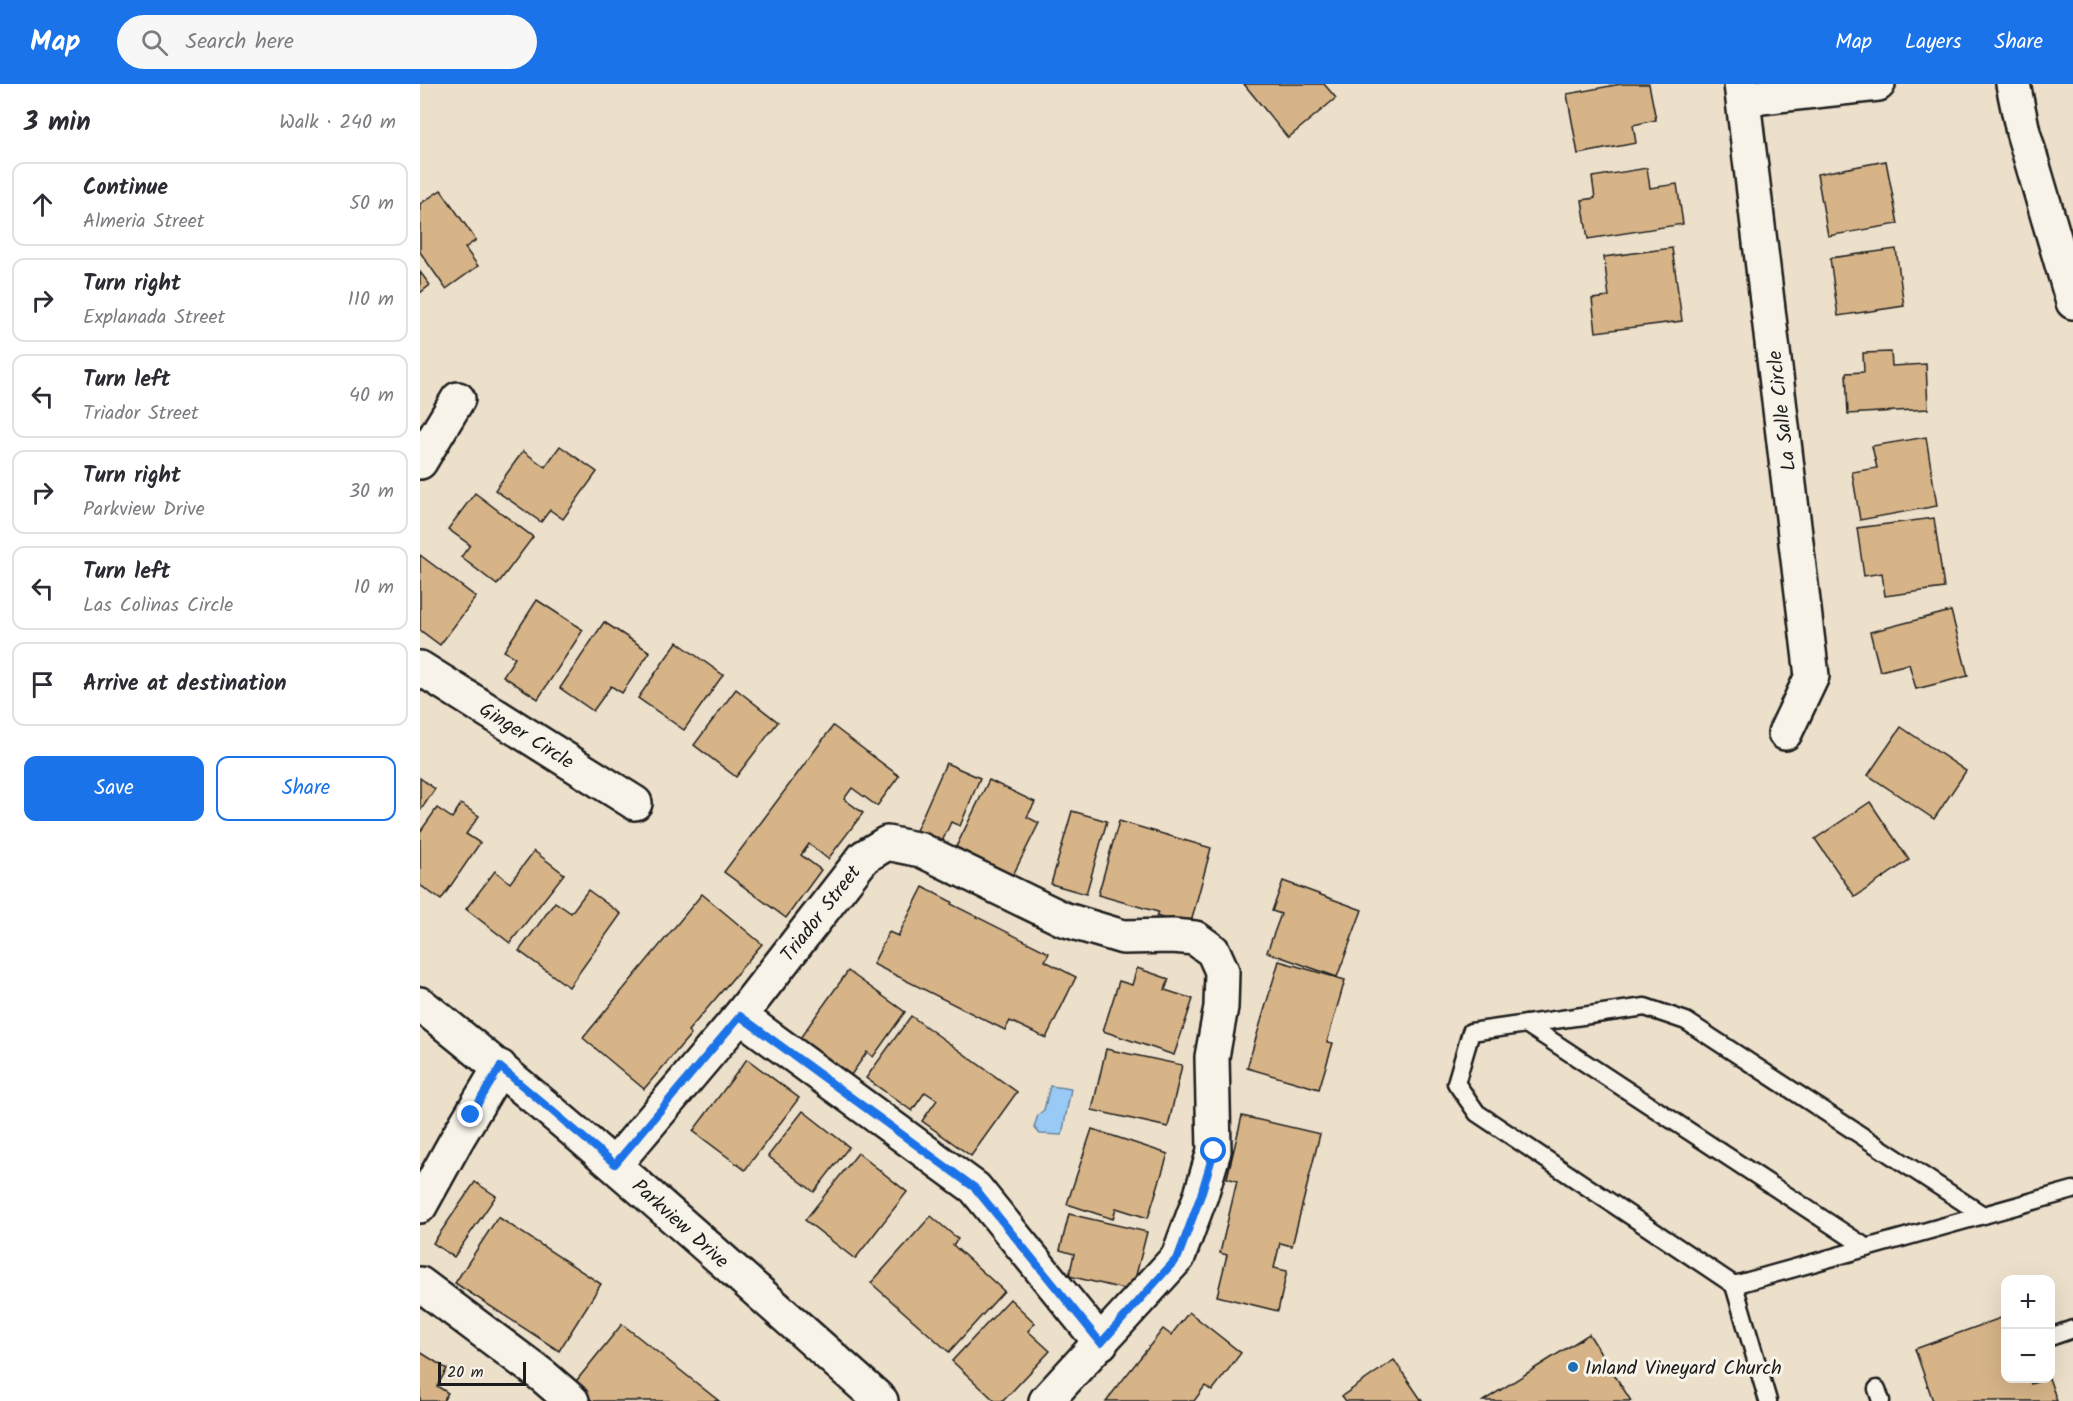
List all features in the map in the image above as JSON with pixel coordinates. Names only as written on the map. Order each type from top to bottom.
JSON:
[{"type":"street","points":[[1743,91],[1878,84]]},
{"type":"street","points":[[2013,84],[2023,132],[2073,302]]},
{"type":"street","name":"La Salle Circle","points":[[1743,91],[1812,676],[1785,733]]},
{"type":"street","points":[[420,462],[458,399]]},
{"type":"street","name":"Ginger Circle","points":[[420,668],[635,803]]},
{"type":"street","name":"Triador Street","points":[[615,1164],[740,1016],[864,856],[888,843],[921,850],[1063,919],[1123,937],[1195,938],[1213,951],[1222,971],[1221,1007],[1212,1057],[1214,1151],[1201,1195],[1178,1257],[1101,1343]]},
{"type":"street","name":"Parkview Drive","points":[[420,1004],[500,1067],[615,1164],[881,1401]]},
{"type":"street","points":[[740,1016],[975,1188],[1101,1343],[1046,1401]]},
{"type":"street","points":[[420,1206],[457,1138],[500,1067]]},
{"type":"street","points":[[420,1284],[543,1376],[572,1401]]},
{"type":"lane","points":[[1768,1401],[1734,1285],[1477,1113],[1456,1083],[1471,1032],[1645,1007],[1686,1021],[1983,1215]]},
{"type":"lane","points":[[1526,1024],[1867,1248]]},
{"type":"lane","points":[[1734,1285],[2073,1190]]},
{"type":"lane","points":[[2055,1335],[2073,1329]]},
{"type":"water","points":[[1050,1086],[1071,1089],[1062,1135],[1040,1134],[1034,1127],[1038,1115],[1044,1110]]},
{"type":"building","points":[[1244,84],[1324,84],[1336,98],[1288,138]]},
{"type":"building","points":[[1621,84],[1649,84],[1656,120],[1633,125],[1636,143],[1578,154],[1567,94]]},
{"type":"building","points":[[1886,161],[1898,224],[1828,236],[1817,174]]},
{"type":"building","points":[[1647,168],[1650,188],[1677,184],[1683,224],[1588,239],[1582,200],[1595,198],[1592,177]]},
{"type":"building","points":[[441,190],[476,240],[465,248],[478,266],[446,289],[420,252],[420,204]]},
{"type":"building","points":[[1672,248],[1682,321],[1596,332],[1592,299],[1609,297],[1604,257]]},
{"type":"building","points":[[1896,249],[1904,306],[1838,316],[1830,258]]},
{"type":"building","points":[[420,272],[430,285],[420,293]]},
{"type":"building","points":[[1891,352],[1892,366],[1926,364],[1928,409],[1848,414],[1846,373],[1864,372],[1863,353]]},
{"type":"building","points":[[1926,437],[1937,506],[1860,520],[1852,472],[1877,468],[1872,446]]},
{"type":"building","points":[[560,446],[597,472],[563,519],[550,510],[541,522],[495,490],[523,451],[545,467]]},
{"type":"building","points":[[475,493],[533,537],[497,585],[461,557],[470,545],[448,529]]},
{"type":"building","points":[[1934,518],[1944,588],[1885,596],[1882,573],[1864,576],[1857,528]]},
{"type":"building","points":[[420,555],[476,597],[440,645],[420,630]]},
{"type":"building","points":[[537,600],[583,630],[538,699],[503,676],[515,658],[504,651]]},
{"type":"building","points":[[1951,611],[1968,676],[1916,689],[1909,664],[1880,671],[1870,632]]},
{"type":"building","points":[[604,622],[650,652],[622,693],[611,686],[593,711],[560,688]]},
{"type":"building","points":[[677,642],[723,675],[684,730],[638,698]]},
{"type":"building","points":[[736,689],[778,722],[736,777],[694,745]]},
{"type":"building","points":[[833,726],[899,776],[877,806],[852,788],[844,799],[863,813],[828,859],[809,844],[801,855],[821,870],[786,918],[724,872]]},
{"type":"building","points":[[1901,727],[1966,771],[1934,819],[1868,775]]},
{"type":"building","points":[[946,763],[980,778],[960,826],[951,822],[940,846],[914,835]]},
{"type":"building","points":[[420,778],[435,789],[420,811]]},
{"type":"building","points":[[989,780],[1035,802],[1027,817],[1039,823],[1013,875],[956,847]]},
{"type":"building","points":[[1870,802],[1909,860],[1855,897],[1815,839]]},
{"type":"building","points":[[461,804],[479,816],[466,834],[480,843],[441,900],[420,885],[420,832],[437,808],[452,818]]},
{"type":"building","points":[[1072,811],[1107,821],[1086,894],[1051,884]]},
{"type":"building","points":[[1119,821],[1211,848],[1190,926],[1156,916],[1158,912],[1098,895]]},
{"type":"building","points":[[534,851],[564,874],[510,943],[466,909],[495,871],[510,883]]},
{"type":"building","points":[[1283,881],[1362,910],[1337,977],[1267,952],[1281,914],[1272,911]]},
{"type":"building","points":[[923,887],[952,902],[951,904],[1049,953],[1045,961],[1076,977],[1046,1038],[1010,1021],[1005,1030],[873,964],[889,932],[898,936]]},
{"type":"building","points":[[588,890],[621,914],[569,987],[519,951],[555,902],[571,913]]},
{"type":"building","points":[[702,894],[762,944],[688,1031],[691,1034],[644,1089],[583,1038]]},
{"type":"building","points":[[1279,961],[1345,980],[1327,1042],[1333,1043],[1319,1089],[1247,1068]]},
{"type":"building","points":[[1137,968],[1169,979],[1165,990],[1193,999],[1174,1055],[1103,1031],[1119,981],[1132,985]]},
{"type":"building","points":[[848,971],[905,1012],[873,1057],[867,1052],[851,1075],[800,1038]]},
{"type":"building","points":[[911,1016],[1017,1092],[971,1156],[922,1121],[937,1100],[925,1092],[912,1111],[866,1078]]},
{"type":"building","points":[[1106,1049],[1182,1065],[1168,1127],[1092,1110]]},
{"type":"building","points":[[747,1059],[799,1098],[745,1170],[693,1131]]},
{"type":"building","points":[[803,1111],[849,1147],[814,1192],[768,1156]]},
{"type":"building","points":[[1242,1116],[1320,1134],[1292,1246],[1280,1243],[1274,1268],[1287,1271],[1278,1311],[1217,1296],[1227,1255],[1220,1253],[1237,1181],[1227,1178]]},
{"type":"building","points":[[1092,1129],[1168,1154],[1148,1218],[1116,1208],[1113,1219],[1067,1204]]},
{"type":"building","points":[[858,1153],[907,1192],[855,1259],[805,1220]]},
{"type":"building","points":[[475,1182],[496,1196],[454,1257],[433,1243]]},
{"type":"building","points":[[1069,1214],[1147,1232],[1132,1291],[1069,1276],[1074,1254],[1060,1250]]},
{"type":"building","points":[[931,1216],[958,1239],[953,1245],[1004,1291],[949,1352],[871,1283]]},
{"type":"building","points":[[498,1217],[601,1284],[559,1351],[455,1283]]},
{"type":"building","points":[[1010,1299],[1035,1323],[1028,1331],[1050,1351],[1003,1401],[995,1401],[952,1361]]},
{"type":"building","points":[[1189,1312],[1241,1353],[1212,1391],[1205,1386],[1194,1401],[1106,1401],[1163,1329],[1171,1335]]},
{"type":"building","points":[[2001,1318],[2001,1383],[2051,1383],[2057,1401],[1933,1401],[1915,1349]]},
{"type":"building","points":[[622,1324],[719,1401],[593,1401],[573,1385]]},
{"type":"building","name":"Inland Vineyard Church","points":[[1589,1334],[1631,1401],[1483,1401]]},
{"type":"building","points":[[420,1352],[447,1369],[437,1386],[448,1393],[443,1401],[420,1401]]},
{"type":"building","points":[[1394,1360],[1422,1401],[1346,1401],[1342,1396]]},
{"type":"place","name":"Inland Vineyard Church","points":[[1573,1367]]},
{"type":"route","points":[[471,1115],[500,1067],[615,1164],[740,1016],[975,1188],[1101,1343],[1178,1257],[1201,1195],[1214,1151]]}]
